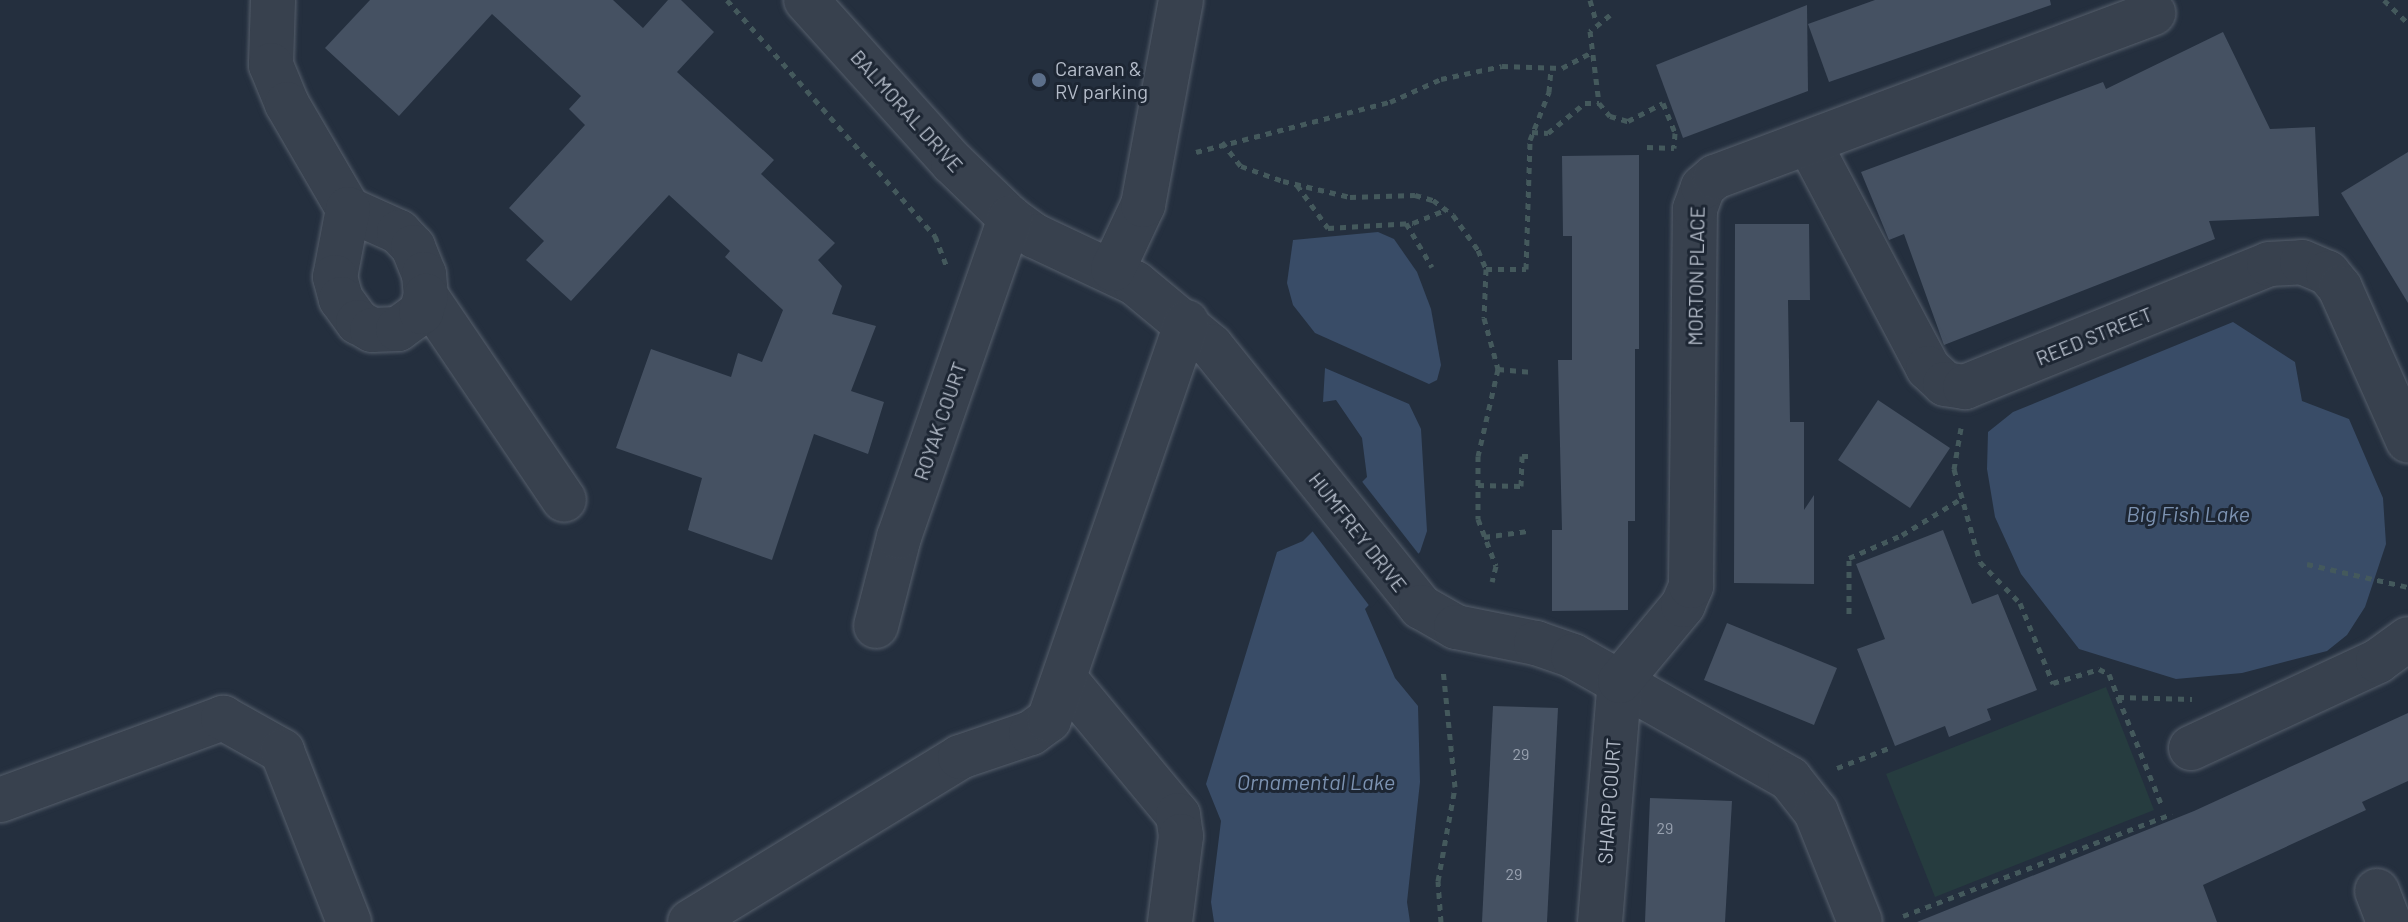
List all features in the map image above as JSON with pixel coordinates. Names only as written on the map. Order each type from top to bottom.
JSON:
[{"type":"street","points":[[273,0],[273,73],[348,209],[406,238],[421,263],[426,296],[564,500]]},
{"type":"street","name":"BALMORAL DRIVE","points":[[806,0],[953,163],[1010,218]]},
{"type":"street","points":[[1113,269],[1140,213],[1181,0]]},
{"type":"street","name":"MORTON PLACE","points":[[1620,681],[1683,605],[1691,586],[1697,197],[1715,177],[2153,13]]},
{"type":"street","points":[[1809,143],[1928,368],[1945,384],[1965,387]]},
{"type":"street","points":[[348,209],[335,277],[341,299],[358,322],[372,330],[398,329],[417,316],[426,296]]},
{"type":"street","name":"HUMFREY DRIVE","points":[[1010,218],[1035,236],[1113,269],[1187,322],[1245,385],[1415,602],[1456,627],[1559,650],[1620,681],[1799,788],[1879,913]]},
{"type":"street","name":"ROYAK COURT","points":[[876,626],[897,546],[1010,218]]},
{"type":"street","name":"REED STREET","points":[[1965,387],[2269,264],[2302,262],[2328,273],[2340,288],[2408,441]]},
{"type":"street","points":[[690,922],[747,907],[960,757],[1036,730],[1052,715],[1187,322]]},
{"type":"street","points":[[2191,748],[2378,661],[2408,639]]},
{"type":"street","points":[[1065,679],[1178,815],[1181,836],[1170,922]]},
{"type":"street","name":"SHARP COURT","points":[[1600,922],[1620,681]]},
{"type":"street","points":[[0,800],[223,718],[282,751],[349,922]]},
{"type":"path","points":[[727,0],[935,236],[947,264]]},
{"type":"path","points":[[1590,0],[1596,21],[1589,39],[1599,103],[1610,116],[1628,121],[1663,103],[1675,133],[1674,148]]},
{"type":"path","points":[[2384,0],[2408,23]]},
{"type":"path","points":[[1596,21],[1610,15]]},
{"type":"path","points":[[1153,150],[1191,153],[1222,142],[1381,104],[1426,84],[1487,68],[1551,69],[1590,53]]},
{"type":"path","points":[[1486,269],[1526,269],[1532,132],[1549,92],[1551,69]]},
{"type":"path","points":[[1532,132],[1548,133],[1585,103],[1599,103]]},
{"type":"path","points":[[1222,142],[1241,166],[1297,185],[1358,198],[1415,195],[1447,209],[1478,250],[1486,269],[1484,318],[1498,369],[1481,434],[1478,485],[1484,537],[1496,566],[1492,582]]},
{"type":"path","points":[[1297,185],[1328,228],[1406,223],[1447,209]]},
{"type":"path","points":[[1406,223],[1432,267]]},
{"type":"path","points":[[1498,369],[1531,372]]},
{"type":"path","points":[[1965,387],[1954,459],[1959,500],[1980,562],[2020,603],[2053,683],[2099,669],[2109,674],[2162,806]]},
{"type":"path","points":[[1478,485],[1521,486],[1522,456],[1533,456]]},
{"type":"path","points":[[1849,614],[1849,558],[1902,535],[1959,500]]},
{"type":"path","points":[[1484,537],[1527,531]]},
{"type":"path","points":[[2307,564],[2408,587]]},
{"type":"path","points":[[1441,922],[1438,881],[1455,787],[1453,742],[1443,701],[1444,656]]},
{"type":"path","points":[[2118,697],[2226,700],[2250,719]]},
{"type":"path","points":[[1830,773],[1889,748]]},
{"type":"path","points":[[1843,767],[1848,780]]},
{"type":"path","points":[[1879,913],[1903,918],[2172,814]]},
{"type":"green space","points":[[2106,687],[2154,810],[1935,897],[1886,774]]},
{"type":"water","points":[[1378,232],[1394,239],[1417,272],[1431,309],[1441,365],[1437,380],[1429,384],[1315,333],[1293,305],[1287,283],[1293,240]]},
{"type":"water","name":"Big Fish Lake","points":[[2233,322],[2295,362],[2302,401],[2349,419],[2383,498],[2386,544],[2365,607],[2347,635],[2327,651],[2242,673],[2176,679],[2079,649],[2021,574],[1995,517],[1987,469],[1988,432],[2013,412]]},
{"type":"water","name":"Ornamental Lake","points":[[1325,368],[1409,404],[1421,429],[1427,531],[1420,552],[1365,609],[1395,678],[1418,706],[1420,782],[1407,902],[1410,922],[1214,922],[1211,902],[1221,821],[1206,784],[1277,552],[1303,541],[1367,477],[1362,438],[1336,400],[1323,402]]},
{"type":"pier","points":[[1360,479],[1421,557],[1371,608],[1310,528]]},
{"type":"building","points":[[370,0],[613,0],[643,28],[668,0],[681,0],[714,32],[677,72],[774,160],[761,174],[835,243],[818,260],[842,286],[832,314],[876,326],[851,391],[884,402],[868,454],[814,434],[772,560],[688,530],[702,478],[616,448],[651,349],[731,377],[738,353],[762,362],[783,310],[725,257],[730,251],[669,195],[571,301],[526,260],[544,241],[509,208],[585,125],[569,109],[581,96],[492,14],[399,116],[325,48]]},
{"type":"building","points":[[1875,0],[2050,0],[2051,5],[1829,82],[1808,24]]},
{"type":"building","points":[[1807,5],[1808,91],[1683,138],[1656,65]]},
{"type":"building","points":[[2223,32],[2270,129],[2315,127],[2319,216],[2209,221],[2215,239],[1944,345],[1904,234],[1889,240],[1861,172],[2103,82],[2106,89]]},
{"type":"building","points":[[2408,152],[2408,303],[2341,193]]},
{"type":"building","points":[[1639,155],[1635,521],[1628,521],[1628,610],[1552,611],[1552,530],[1562,530],[1558,360],[1572,360],[1572,236],[1563,236],[1562,156]]},
{"type":"building","points":[[1735,224],[1809,224],[1810,300],[1788,300],[1790,422],[1804,422],[1804,510],[1814,495],[1814,584],[1734,583]]},
{"type":"building","points":[[1878,400],[1950,448],[1910,508],[1838,460]]},
{"type":"building","points":[[1943,530],[1972,604],[1998,594],[2037,690],[1987,709],[1991,720],[1949,737],[1945,726],[1895,746],[1857,649],[1885,639],[1856,564]]},
{"type":"building","points":[[1727,623],[1837,668],[1814,725],[1704,680]]},
{"type":"building","points":[[1493,706],[1558,708],[1547,922],[1482,922]]},
{"type":"building","points":[[2408,713],[2408,781],[2362,802],[2366,810],[2203,885],[2217,922],[1917,922],[2194,811]]},
{"type":"building","points":[[1650,798],[1732,801],[1725,922],[1645,922]]},
{"type":"place","name":"Caravan & RV parking","points":[[1039,80]]}]
